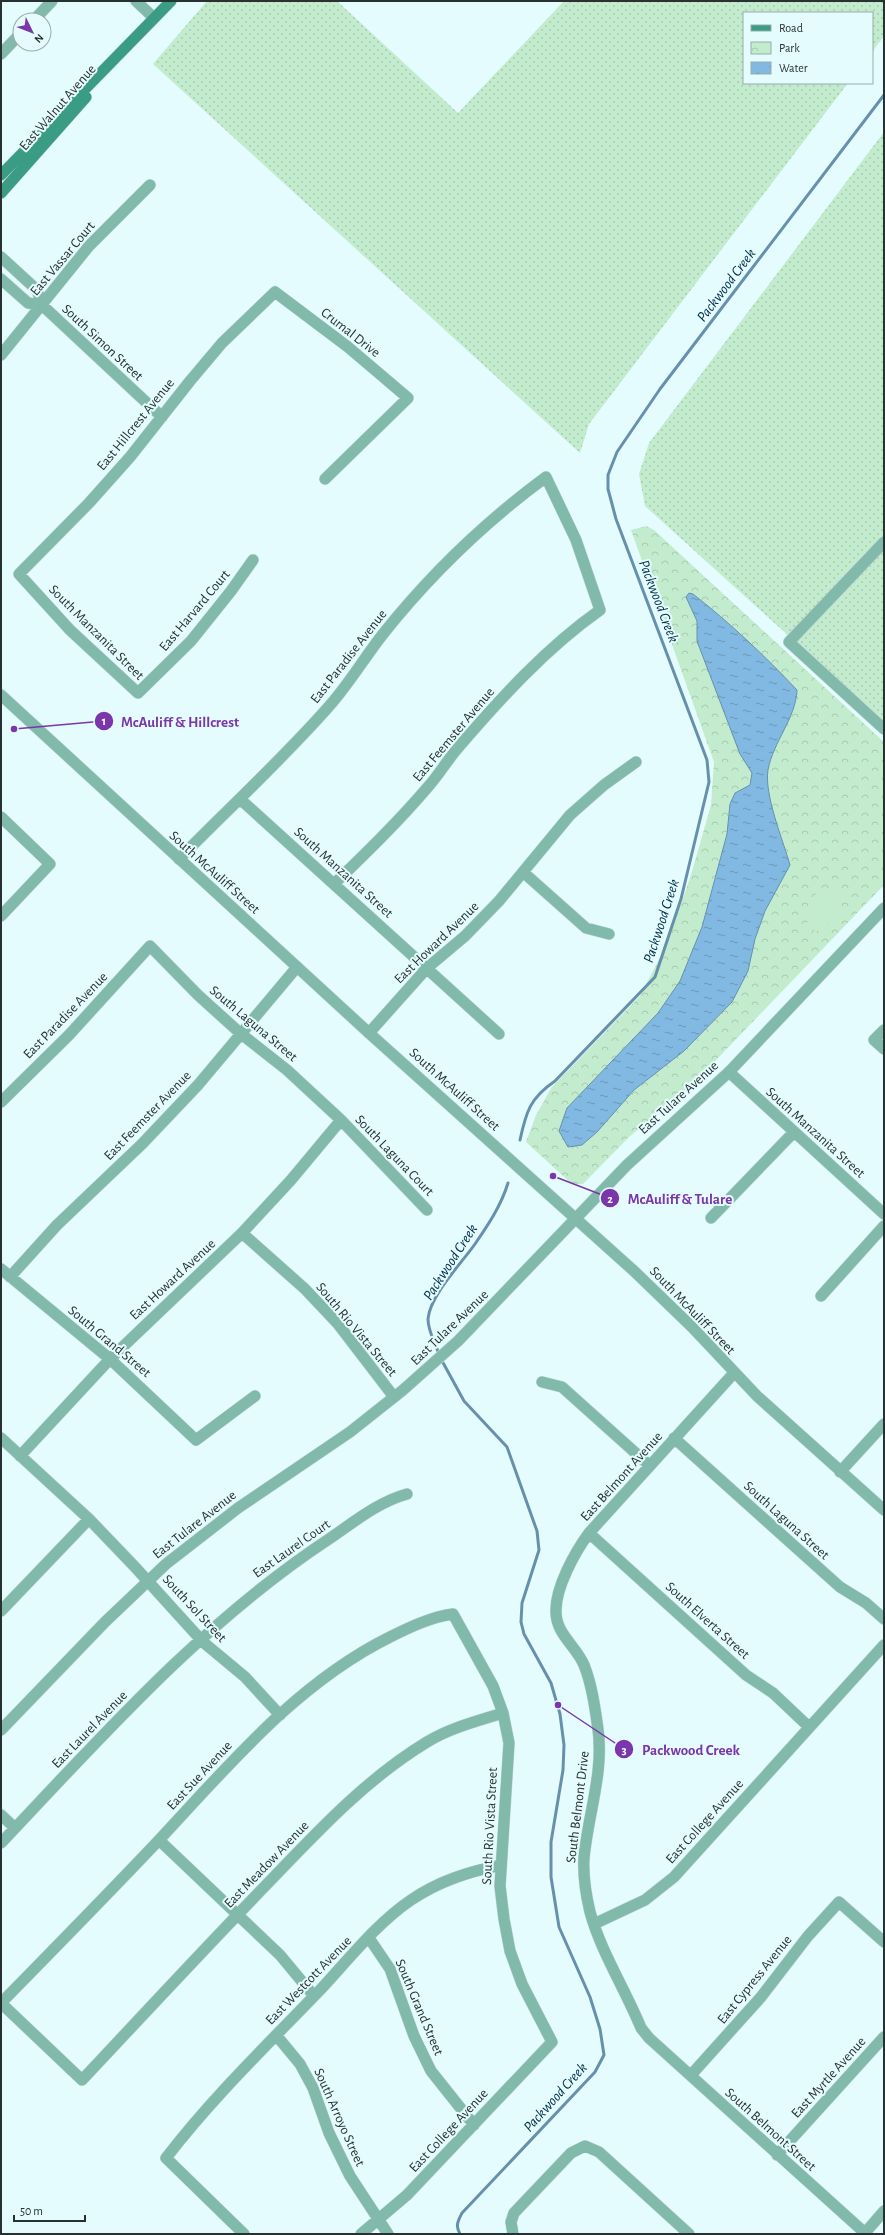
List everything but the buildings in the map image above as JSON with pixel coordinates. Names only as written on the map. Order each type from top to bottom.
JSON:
[{"type":"main road","name":"East Walnut Avenue","points":[[1,193],[50,140],[135,39],[171,1]]},
{"type":"main road","name":"East Walnut Avenue","points":[[1,175],[135,39]]},
{"type":"street","points":[[42,12],[52,1]]},
{"type":"street","points":[[136,1],[154,18]]},
{"type":"street","points":[[1,54],[12,42]]},
{"type":"street","name":"East Vassar Court","points":[[1,355],[89,246],[150,185]]},
{"type":"street","name":"South Simon Street","points":[[1,257],[37,290],[42,305],[162,417]]},
{"type":"street","name":"South Simon Street","points":[[1,280],[28,303],[42,305]]},
{"type":"street","name":"Crumal Drive","points":[[275,292],[348,347],[408,398],[325,479]]},
{"type":"street","name":"East Hillcrest Avenue","points":[[19,574],[89,503],[222,343],[275,292]]},
{"type":"street","name":"East Feemster Avenue","points":[[334,884],[384,836],[429,787],[456,750],[518,682],[570,634],[600,610],[576,540],[546,477]]},
{"type":"street","name":"East Paradise Avenue","points":[[179,859],[280,760],[332,703],[384,633],[441,569],[510,504],[546,477]]},
{"type":"street","points":[[883,544],[789,642],[884,729]]},
{"type":"street","name":"East Harvard Court","points":[[138,693],[191,641],[231,591],[253,560]]},
{"type":"street","name":"South Manzanita Street","points":[[19,574],[70,630],[138,693]]},
{"type":"street","name":"South McAuliff Street","points":[[1,695],[297,967],[576,1218],[675,1310],[734,1374],[840,1472],[884,1510]]},
{"type":"street","name":"East Howard Avenue","points":[[369,1032],[427,968],[465,936],[499,901],[570,816],[604,785],[636,762]]},
{"type":"street","name":"South Manzanita Street","points":[[240,799],[499,1034]]},
{"type":"street","points":[[1,817],[50,864],[1,916]]},
{"type":"street","points":[[523,872],[586,928],[609,934]]},
{"type":"street","name":"East Tulare Avenue","points":[[1,1730],[90,1637],[148,1580],[218,1522],[350,1432],[432,1365],[638,1154],[729,1072],[884,908]]},
{"type":"street","name":"East Paradise Avenue","points":[[3,1095],[69,1035],[150,946]]},
{"type":"street","name":"South Laguna Street","points":[[150,946],[198,995],[240,1033],[287,1070],[341,1120]]},
{"type":"street","name":"East Feemster Avenue","points":[[10,1277],[57,1225],[142,1144],[193,1091],[240,1033],[297,967]]},
{"type":"street","points":[[884,1030],[874,1040],[884,1049]]},
{"type":"street","name":"South Manzanita Street","points":[[729,1072],[884,1214]]},
{"type":"street","name":"East Howard Avenue","points":[[20,1456],[110,1359],[242,1233],[291,1180],[341,1120]]},
{"type":"street","name":"South Laguna Court","points":[[341,1120],[427,1210]]},
{"type":"street","points":[[711,1218],[794,1132]]},
{"type":"street","points":[[821,1296],[884,1226]]},
{"type":"street","name":"South Rio Vista Street","points":[[242,1233],[305,1289],[327,1312],[394,1397]]},
{"type":"street","name":"South Grand Street","points":[[1,1269],[110,1359],[196,1440],[255,1396]]},
{"type":"street","name":"East Belmont Avenue","points":[[556,1613],[556,1601],[574,1556],[589,1533],[649,1465],[734,1374]]},
{"type":"street","points":[[542,1382],[562,1387],[649,1465]]},
{"type":"street","points":[[840,1472],[884,1424]]},
{"type":"street","name":"South Sol Street","points":[[1,1438],[88,1519],[148,1580],[200,1638],[246,1677],[280,1715]]},
{"type":"street","name":"South Laguna Street","points":[[674,1438],[824,1574],[840,1587],[866,1603],[884,1619]]},
{"type":"street","name":"East Laurel Court","points":[[200,1638],[254,1593],[307,1554],[389,1499],[407,1494]]},
{"type":"street","points":[[1,1611],[88,1519]]},
{"type":"street","name":"South Elverta Street","points":[[589,1533],[746,1675],[773,1693],[810,1727]]},
{"type":"street","name":"South Belmont Drive","points":[[556,1613],[558,1625],[583,1663],[590,1680],[598,1729],[600,1752],[597,1785],[584,1859],[590,1911],[594,1924],[641,2028],[658,2046]]},
{"type":"street","name":"South Rio Vista Street","points":[[453,1614],[493,1686],[503,1714],[509,1743],[500,1886],[510,1951],[522,1984],[552,2042]]},
{"type":"street","name":"East Sue Avenue","points":[[1,2003],[159,1840],[234,1757],[280,1715],[334,1670],[370,1647],[408,1628],[442,1616],[453,1614]]},
{"type":"street","name":"East Laurel Avenue","points":[[1,1843],[154,1683],[200,1638]]},
{"type":"street","name":"East College Avenue","points":[[594,1924],[638,1904],[669,1881],[884,1646]]},
{"type":"street","name":"East Meadow Avenue","points":[[1,2003],[82,2080],[238,1914],[350,1800],[387,1769],[428,1742],[463,1726],[503,1714]]},
{"type":"street","points":[[1,1815],[15,1828]]},
{"type":"street","points":[[159,1840],[280,1955],[314,1996]]},
{"type":"street","name":"East Westcott Avenue","points":[[244,2234],[166,2158],[185,2133],[389,1917],[411,1900],[441,1882],[474,1871],[501,1865]]},
{"type":"street","name":"East Cypress Avenue","points":[[691,2075],[761,1997],[808,1936],[839,1902],[884,1942]]},
{"type":"street","name":"South Grand Street","points":[[369,1938],[390,1969],[414,2036],[431,2071],[474,2125]]},
{"type":"street","name":"South Arroyo Street","points":[[276,2035],[303,2070],[313,2088],[329,2133],[350,2176],[388,2234]]},
{"type":"street","name":"East Myrtle Avenue","points":[[777,2155],[884,2037]]},
{"type":"street","name":"East College Avenue","points":[[361,2234],[379,2221],[407,2195],[552,2042]]},
{"type":"street","name":"South Belmont Street","points":[[658,2046],[864,2234]]},
{"type":"street","points":[[513,2234],[510,2222],[514,2213],[571,2153],[585,2146],[599,2152],[689,2234]]},
{"type":"street","points":[[864,2234],[884,2211]]},
{"type":"green space","points":[[207,1],[337,1],[458,113],[564,1],[884,1],[884,36],[873,51],[873,12],[743,12],[743,84],[847,84],[589,424],[580,453],[153,64]]},
{"type":"green space","points":[[884,132],[884,722],[645,506],[639,474],[649,443]]},
{"type":"green space","points":[[646,526],[654,530],[884,742],[884,885],[695,1082],[629,1137],[583,1184],[572,1184],[526,1142],[536,1115],[552,1087],[640,996],[668,942],[691,875],[711,805],[714,762],[631,530]]},
{"type":"green space","points":[[817,887],[843,891],[838,916],[832,919],[822,929],[815,931],[806,926],[808,921],[807,908],[813,906]]},
{"type":"water","points":[[689,593],[693,594],[734,628],[797,690],[793,710],[774,750],[768,770],[771,804],[790,865],[765,911],[755,939],[748,971],[732,1002],[684,1051],[634,1090],[597,1132],[582,1145],[568,1147],[559,1131],[567,1108],[658,1013],[680,981],[702,927],[727,834],[730,804],[735,793],[750,785],[752,773],[740,754],[697,641],[697,621],[686,597]]},
{"type":"waterway","name":"Packwood Creek","points":[[520,1140],[524,1121],[530,1106],[540,1093],[555,1081],[655,977],[681,899],[709,782],[707,760],[616,519],[608,489],[608,475],[617,452],[660,389],[884,95]]},
{"type":"waterway","name":"Packwood Creek","points":[[439,1354],[429,1328],[428,1319],[434,1300],[447,1280],[475,1244],[489,1222],[502,1200],[508,1183]]},
{"type":"waterway","name":"Packwood Creek","points":[[441,1359],[464,1401],[507,1447],[537,1531],[539,1550],[522,1603],[521,1622],[524,1634],[551,1683],[560,1714],[564,1745],[563,1770],[551,1842],[551,1877],[559,1927],[590,1997],[600,2029],[604,2055],[595,2072],[462,2213],[457,2226],[460,2234]]},
{"type":"place","name":"McAuliff & Hillcrest","points":[[14,729]]},
{"type":"place","name":"McAuliff & Tulare","points":[[553,1176]]},
{"type":"place","name":"Packwood Creek","points":[[558,1705]]}]
